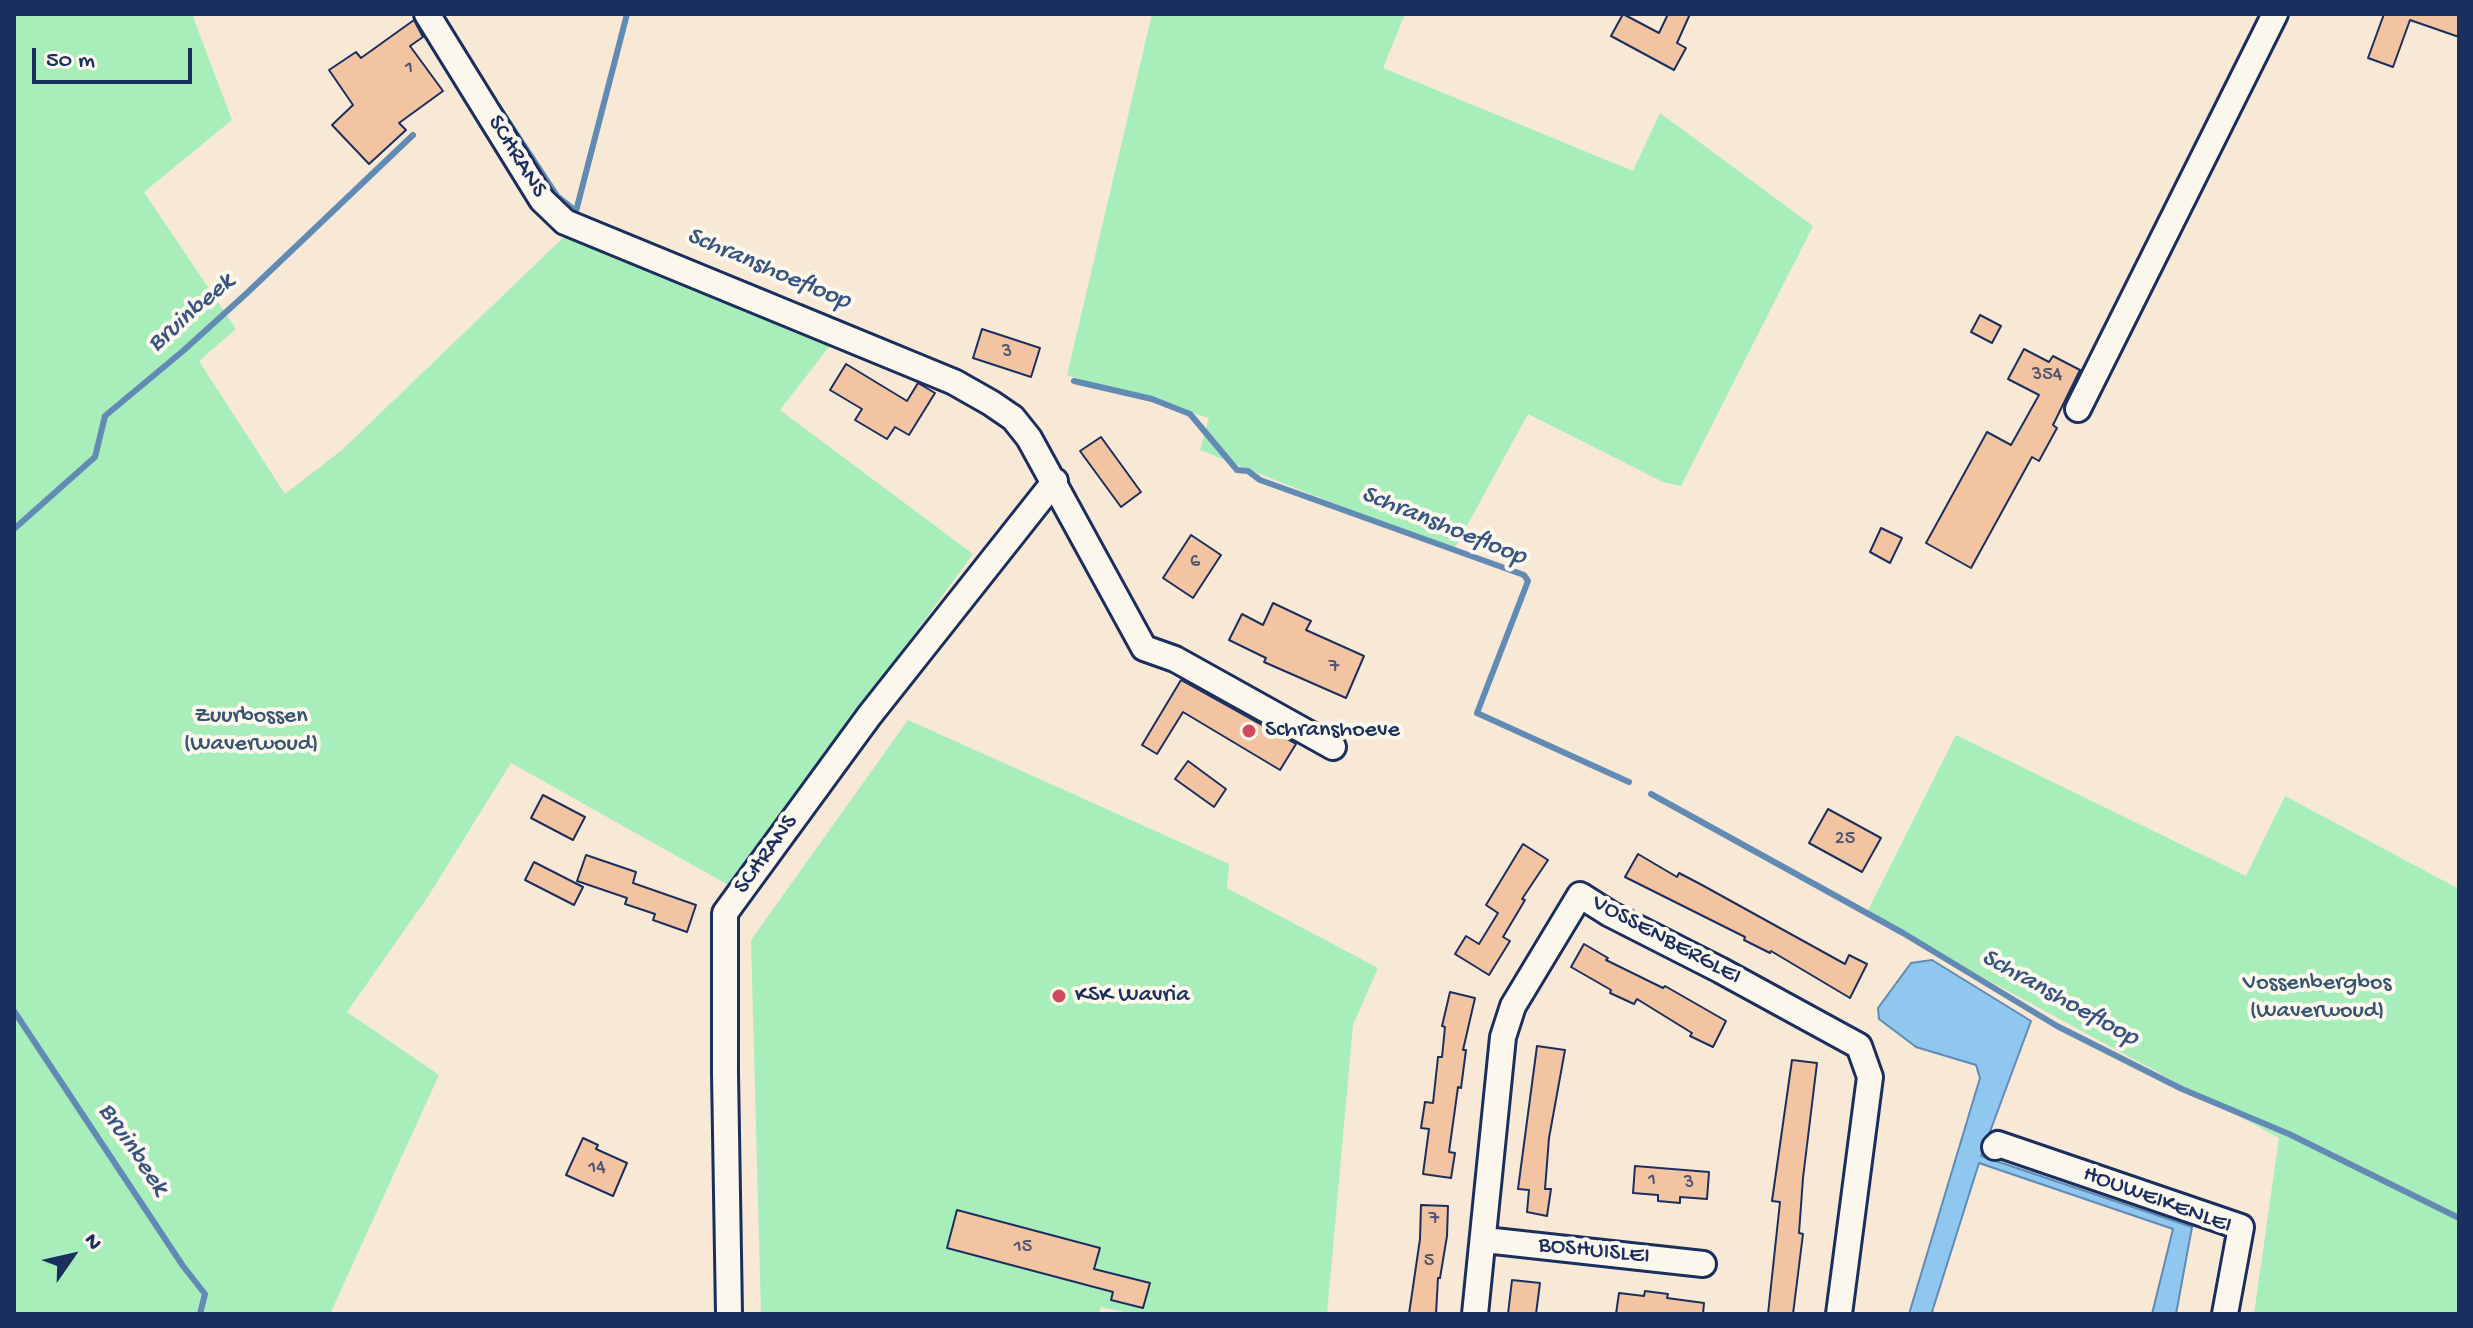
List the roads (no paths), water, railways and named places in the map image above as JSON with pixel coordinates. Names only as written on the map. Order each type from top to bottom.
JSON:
[{"type":"street","name":"SCHRANS","points":[[427,14],[542,200],[565,222],[954,382],[1013,418],[1055,481],[1144,648],[1175,659],[1333,747]]},
{"type":"street","points":[[2078,409],[2275,14]]},
{"type":"street","name":"SCHRANS","points":[[729,1314],[725,913],[869,716],[1055,481]]},
{"type":"street","name":"VOSSENBERGLEI","points":[[1475,1314],[1485,1240],[1503,1037],[1513,1006],[1580,895],[1610,914],[1859,1046],[1870,1077],[1839,1314]]},
{"type":"street","name":"HOUWEIKENLEI","points":[[1995,1147],[1998,1144],[2241,1227],[2225,1314]]},
{"type":"street","name":"BOSHUISLEI","points":[[1485,1240],[1703,1264]]},
{"type":"water","points":[[1932,960],[2031,1021],[1981,1156],[2192,1227],[2176,1314],[2152,1314],[2173,1229],[1979,1163],[1932,1312],[1938,1314],[1909,1314],[1980,1078],[1976,1065],[1916,1047],[1879,1019],[1878,1008],[1911,963]]},
{"type":"waterway","name":"Bruinbeek","points":[[498,106],[557,196],[576,211],[627,14]]},
{"type":"waterway","name":"Bruinbeek","points":[[14,529],[95,457],[105,416],[247,293],[413,135]]},
{"type":"waterway","name":"Schranshoefloop","points":[[661,249],[776,296]]},
{"type":"waterway","name":"Schranshoefloop","points":[[801,306],[902,348]]},
{"type":"waterway","name":"Schranshoefloop","points":[[1074,381],[1152,399],[1190,414],[1237,470],[1248,471],[1260,480],[1524,575],[1528,581],[1477,713],[1629,782]]},
{"type":"waterway","name":"Schranshoefloop","points":[[1651,794],[1903,933],[2057,1026],[2182,1089],[2289,1134],[2459,1218]]},
{"type":"waterway","name":"Bruinbeek","points":[[14,1011],[183,1266],[205,1294],[200,1314]]},
{"type":"place","name":"Schranshoeve","points":[[1249,731]]},
{"type":"place","name":"KSK Wavria","points":[[1059,996]]},
{"type":"park label","name":"Zuurbossen (Waverwoud)","points":[[251,731]]},
{"type":"park label","name":"Vossenbergbos (Waverwoud)","points":[[2317,998]]}]
